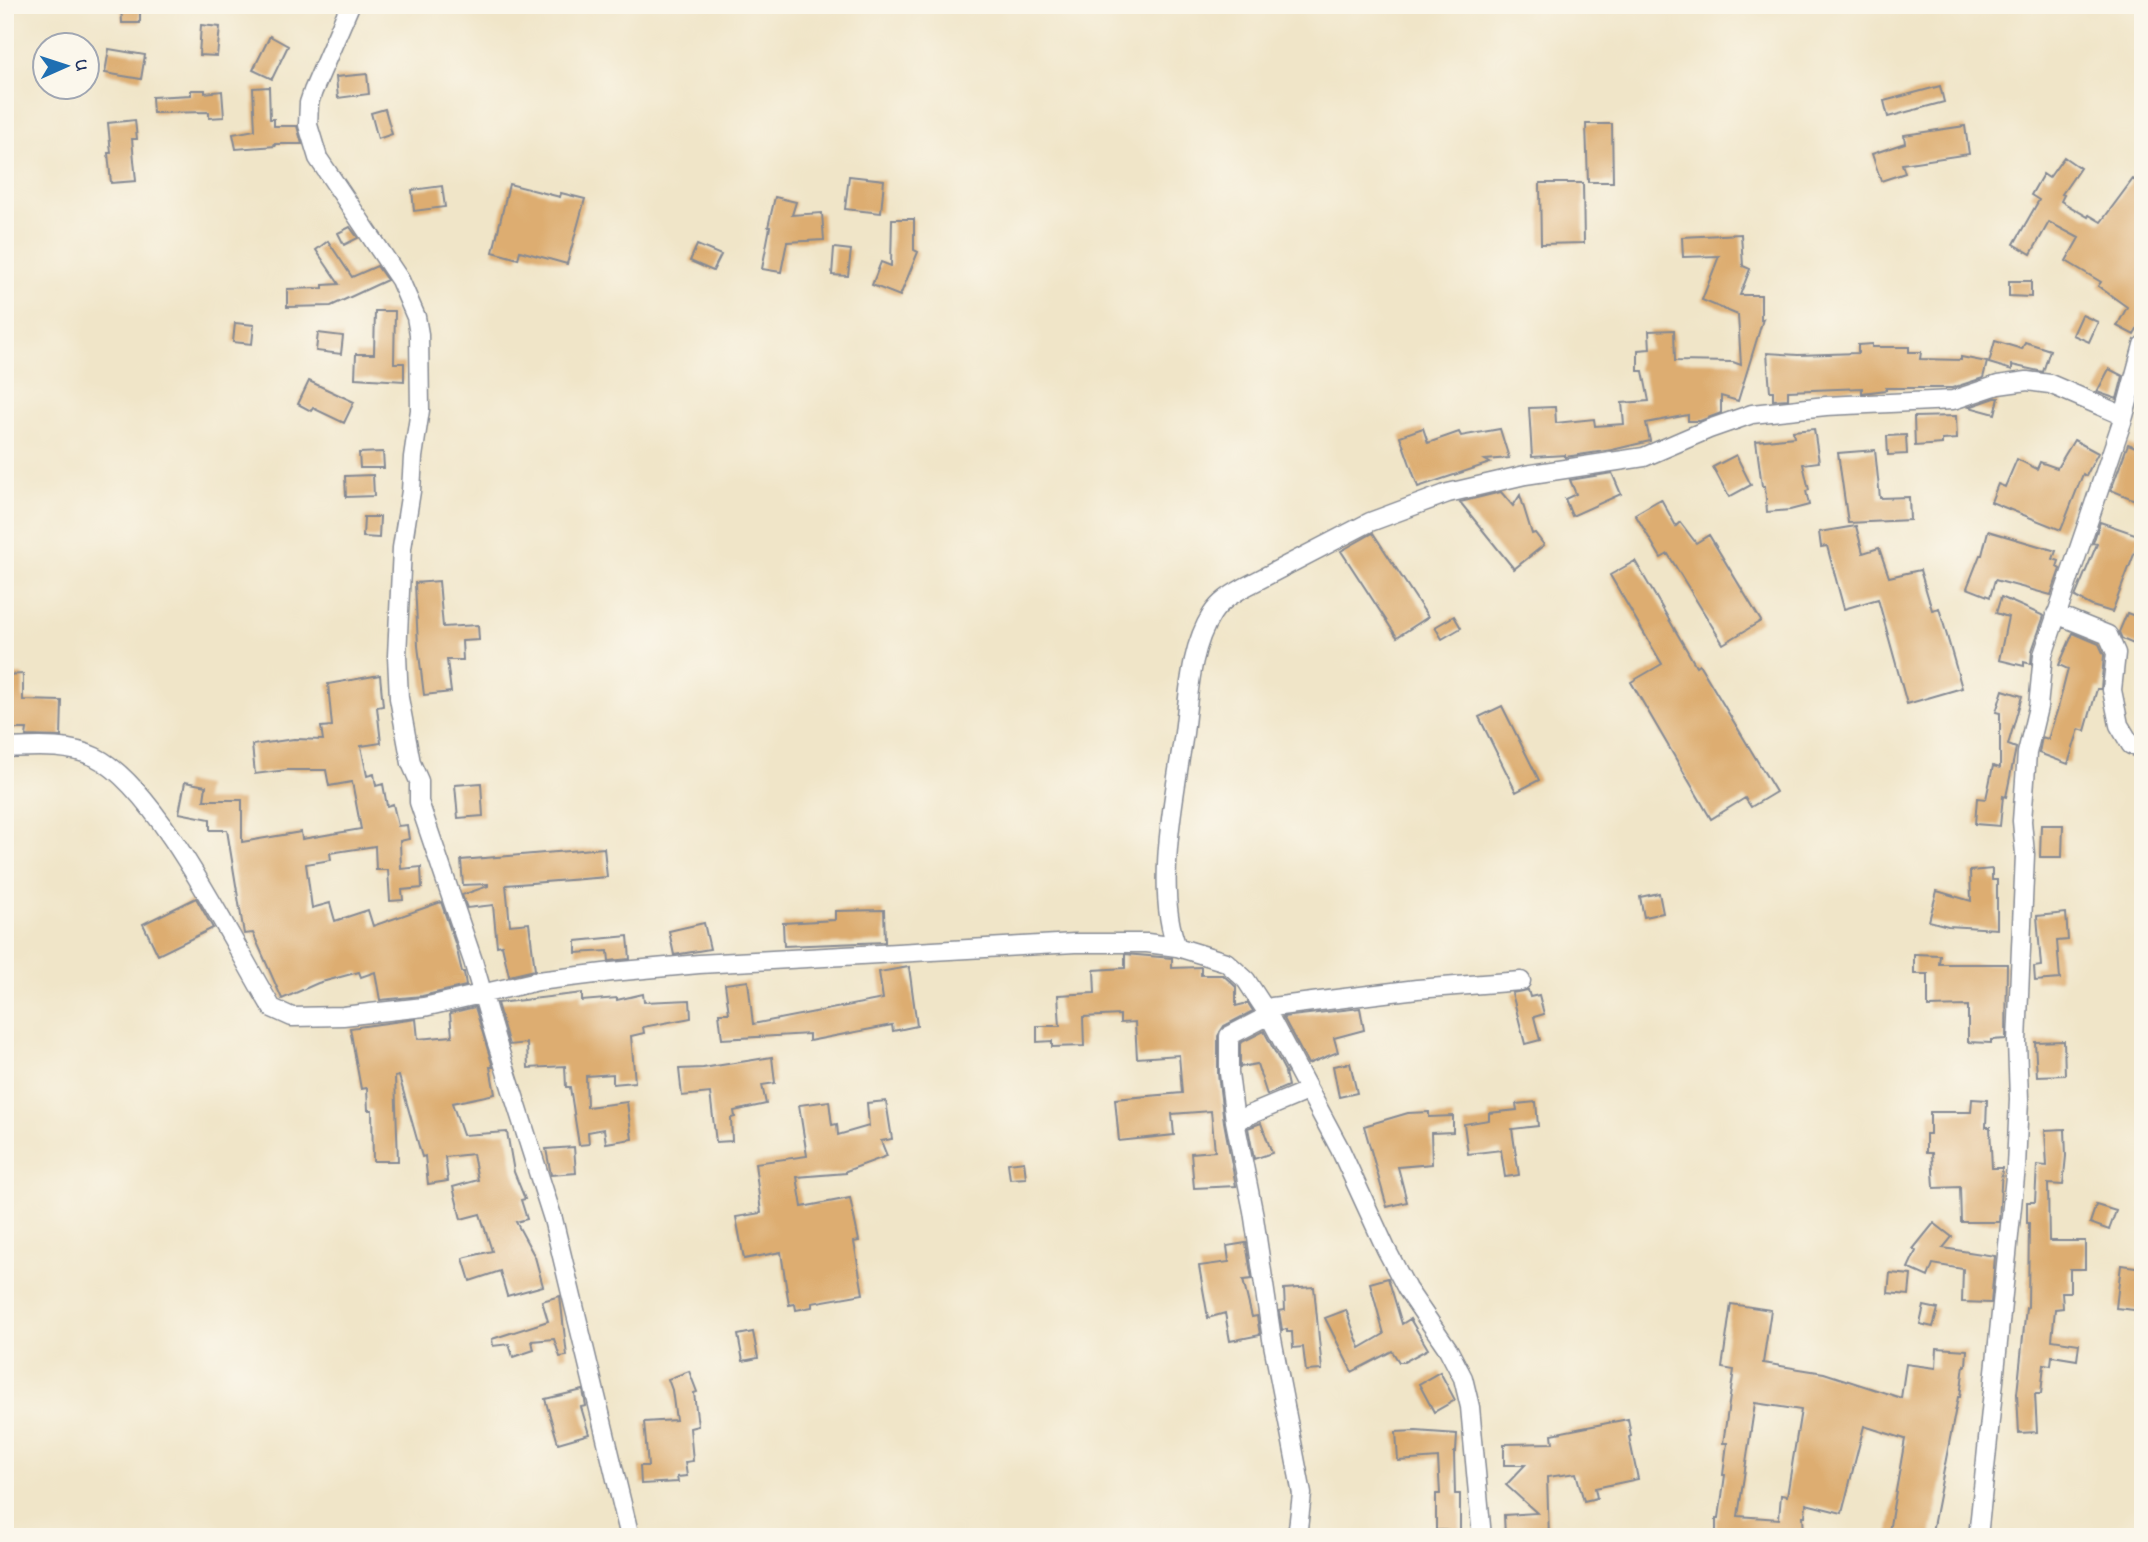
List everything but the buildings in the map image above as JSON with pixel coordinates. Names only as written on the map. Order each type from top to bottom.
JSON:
[{"type":"street","points":[[350,5],[313,90],[309,103],[308,125],[318,158],[400,280],[416,317],[420,348],[420,410],[400,576],[397,656],[399,698],[411,762],[419,781],[419,802],[484,993],[495,1037],[553,1219],[629,1537]]},
{"type":"street","points":[[1978,1537],[2016,1167],[2019,1099],[2017,1042],[2025,853],[2022,821],[2027,752],[2038,706],[2043,655],[2132,406],[2143,345]]},
{"type":"street","points":[[1177,947],[1168,912],[1169,835],[1197,648],[1216,608],[1226,598],[1245,587],[1370,522],[1448,493],[1525,475],[1644,457],[1752,414],[1826,405],[1953,400],[1998,386],[2027,381],[2050,384],[2132,406]]},
{"type":"street","points":[[2056,614],[2108,635],[2116,653],[2112,690],[2119,725],[2131,745],[2143,750]]},
{"type":"street","points":[[5,748],[57,748],[84,753],[97,758],[134,788],[182,855],[272,1009],[298,1017],[394,1012],[538,981],[699,964],[1075,943],[1147,943],[1177,947],[1226,962],[1246,980],[1267,1012],[1340,1149],[1407,1289],[1448,1349],[1463,1378],[1470,1406],[1482,1537]]},
{"type":"street","points":[[1297,1537],[1302,1494],[1235,1121],[1229,1073],[1229,1036],[1254,1024],[1274,1006],[1521,981]]},
{"type":"street","points":[[1235,1121],[1307,1091]]},
{"type":"lane","points":[[2140,828],[2143,808]]}]
